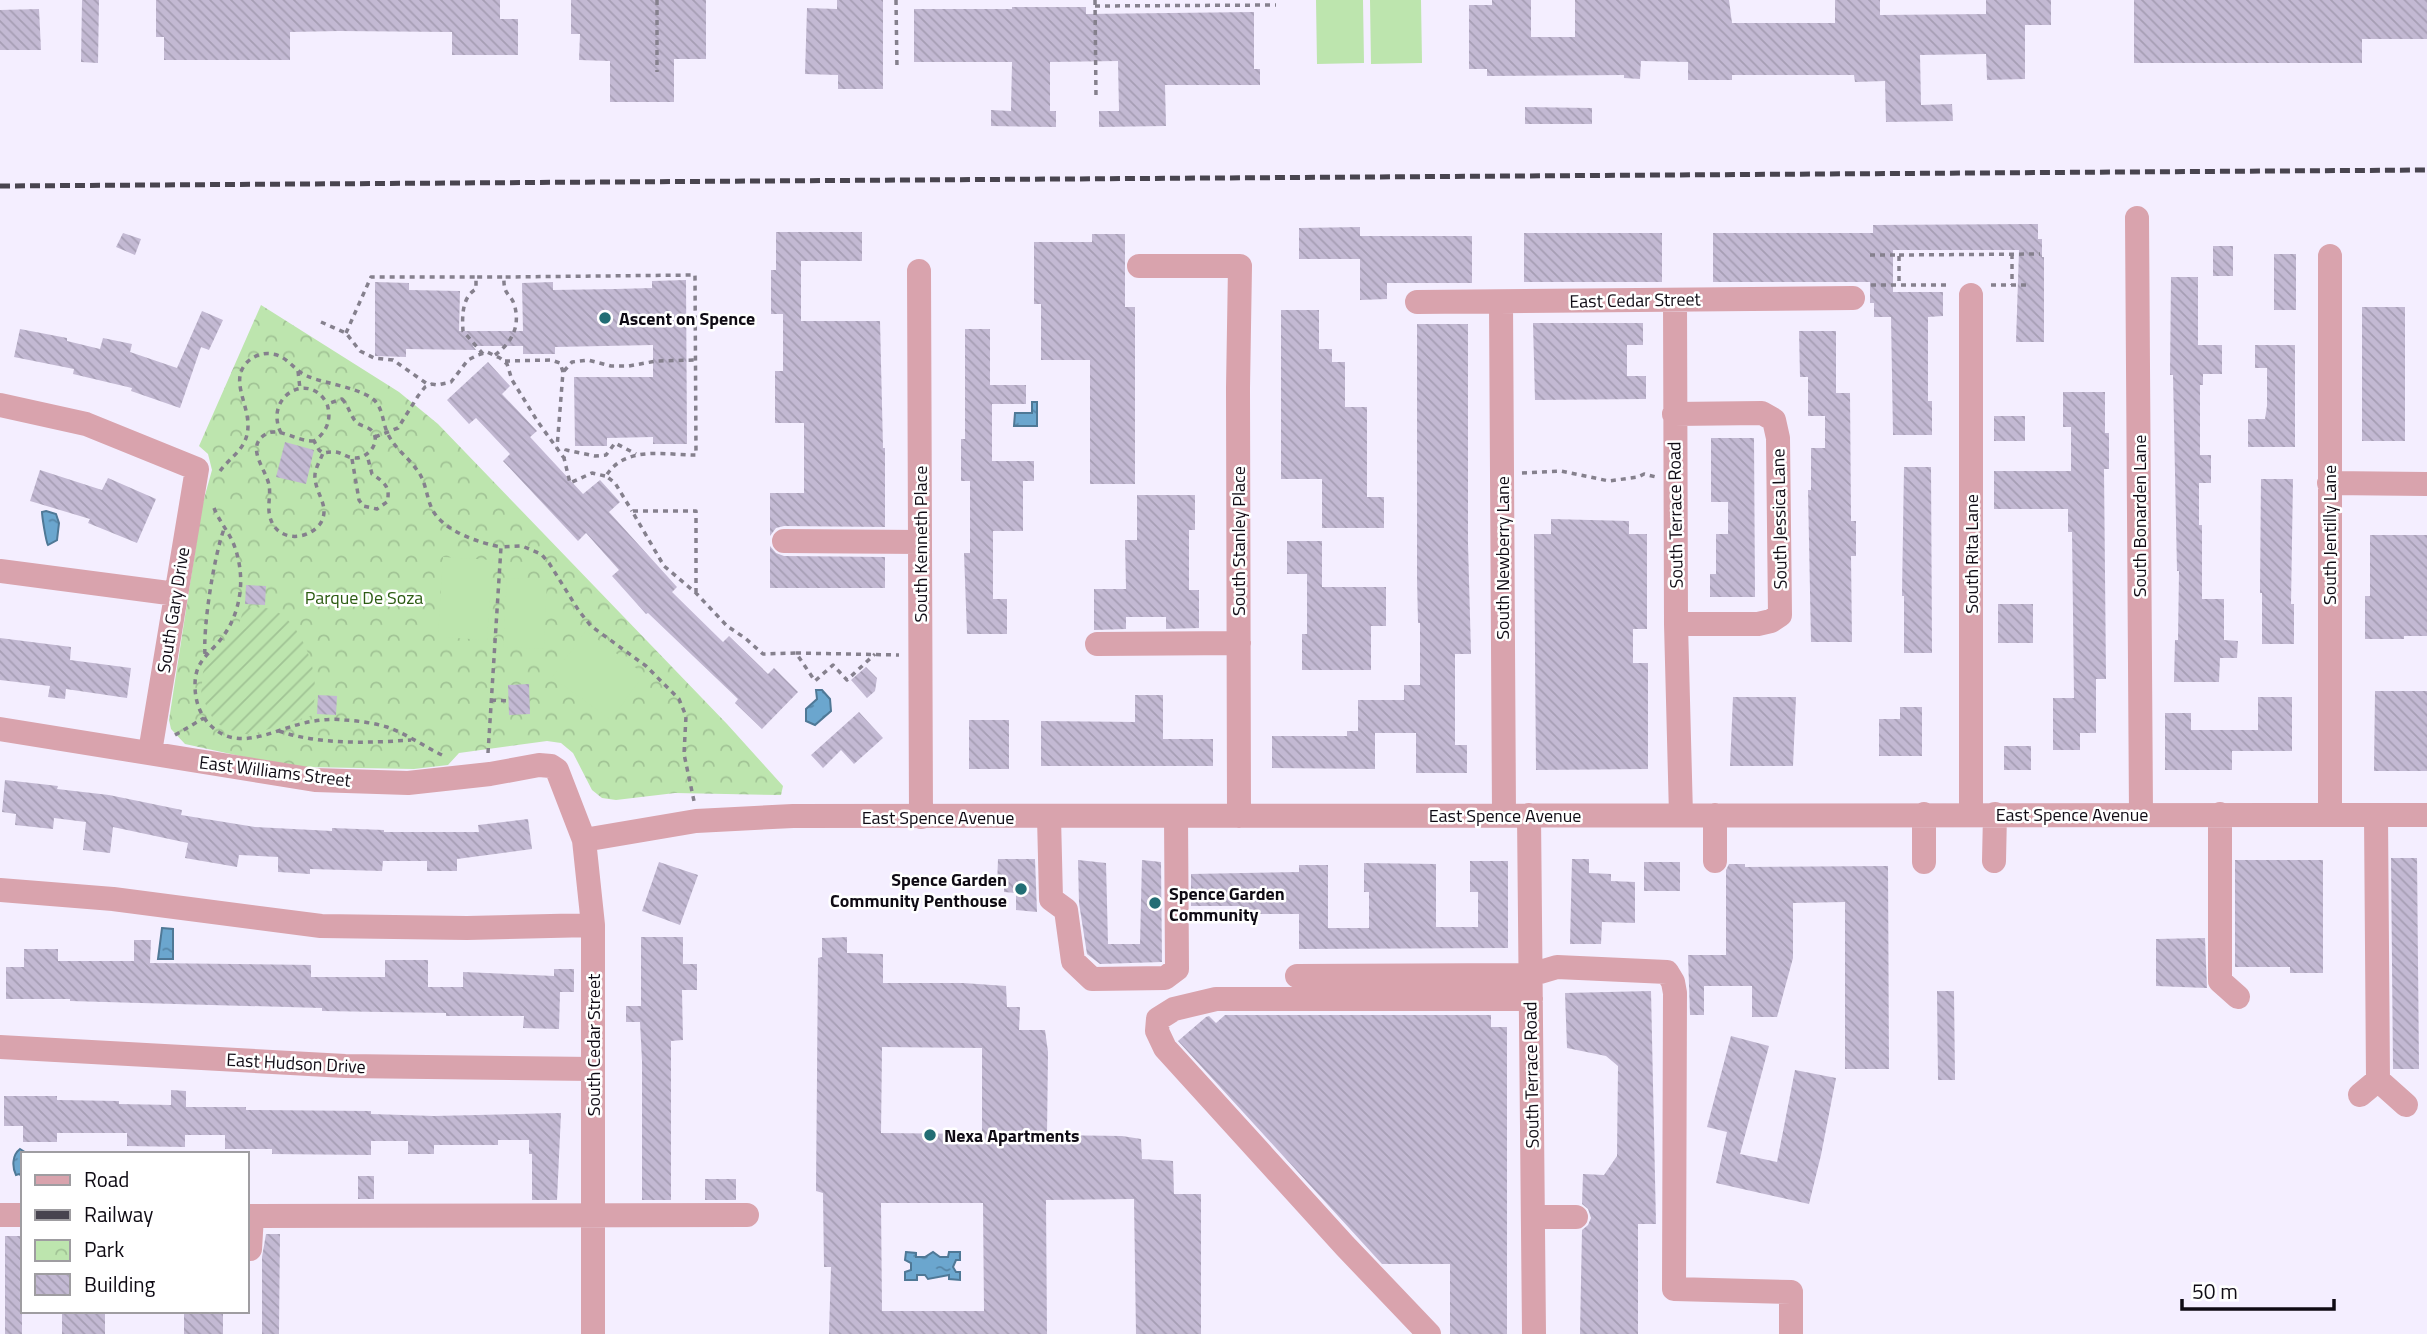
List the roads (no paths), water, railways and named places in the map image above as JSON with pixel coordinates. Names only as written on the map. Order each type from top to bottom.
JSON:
[{"type":"street","name":"South Bonarden Lane","points":[[2137,218],[2141,814]]},
{"type":"street","name":"South Jentilly Lane","points":[[2330,256],[2330,815]]},
{"type":"street","name":"South Stanley Place","points":[[1139,266],[1240,266],[1239,816]]},
{"type":"street","name":"South Kenneth Place","points":[[919,271],[921,817]]},
{"type":"street","name":"South Rita Lane","points":[[1970,290],[1983,814],[1994,861]]},
{"type":"street","name":"East Cedar Street","points":[[1417,302],[1675,300],[1861,292]]},
{"type":"street","name":"South Terrace Road","points":[[1675,300],[1676,624],[1681,814]]},
{"type":"street","name":"South Newberry Lane","points":[[1501,302],[1504,815]]},
{"type":"street","name":"South Gary Drive","points":[[0,405],[86,424],[206,473],[176,594],[150,752]]},
{"type":"street","name":"South Jessica Lane","points":[[1674,414],[1762,413],[1774,420],[1778,438],[1780,587],[1780,615],[1771,621],[1758,624],[1676,624]]},
{"type":"street","points":[[2329,483],[2427,484]]},
{"type":"street","points":[[784,541],[920,542]]},
{"type":"street","points":[[0,571],[176,594]]},
{"type":"street","points":[[1097,644],[1239,643]]},
{"type":"street","name":"East Williams Street","points":[[0,729],[315,780],[408,783],[490,774],[539,765],[551,766]]},
{"type":"street","name":"South Cedar Street","points":[[551,766],[556,770],[584,840],[593,925],[593,1334]]},
{"type":"street","points":[[1715,814],[1715,862]]},
{"type":"street","points":[[1924,814],[1924,862]]},
{"type":"street","points":[[2220,814],[2220,981],[2238,997]]},
{"type":"street","name":"South Terrace Road","points":[[1529,815],[1534,1334]]},
{"type":"street","points":[[2376,815],[2369,1087],[2406,1105]]},
{"type":"street","name":"East Spence Avenue","points":[[584,840],[696,821],[793,816],[2427,815]]},
{"type":"street","points":[[1049,817],[1051,899],[1066,910],[1073,961],[1092,979],[1165,978],[1177,969],[1176,816]]},
{"type":"street","points":[[0,890],[87,896],[321,926],[467,928],[593,925]]},
{"type":"street","points":[[1429,1334],[1336,1237],[1165,1048],[1157,1031],[1158,1019],[1174,1009],[1216,999],[1530,987],[1558,968],[1667,972],[1675,993],[1674,1289],[1791,1292],[1791,1334]]},
{"type":"street","points":[[1297,976],[1530,987]]},
{"type":"street","name":"East Hudson Drive","points":[[0,1047],[345,1066],[593,1069]]},
{"type":"street","points":[[0,1215],[21,1215]]},
{"type":"street","points":[[250,1249],[249,1216],[747,1215]]},
{"type":"street","points":[[1532,1217],[1576,1217]]},
{"type":"water","points":[[1032,402],[1037,402],[1037,426],[1014,426],[1015,413],[1032,413]]},
{"type":"water","points":[[42,512],[56,514],[59,523],[57,540],[48,545]]},
{"type":"water","points":[[816,690],[822,690],[830,699],[831,711],[815,725],[806,721],[806,709],[817,699]]},
{"type":"water","points":[[162,928],[173,929],[173,959],[158,959]]},
{"type":"water","points":[[20,1149],[25,1152],[21,1152],[21,1176],[16,1175],[13,1165],[15,1154]]},
{"type":"water","points":[[906,1252],[916,1253],[916,1257],[925,1257],[933,1252],[940,1257],[948,1257],[949,1252],[960,1252],[960,1260],[956,1260],[953,1267],[956,1272],[960,1272],[960,1280],[949,1279],[949,1275],[928,1279],[925,1275],[917,1275],[917,1280],[905,1280],[905,1272],[911,1270],[911,1263],[905,1260]]},
{"type":"railway","points":[[0,186],[2427,170]]},
{"type":"place","name":"Ascent on Spence","points":[[605,318]]},
{"type":"place","name":"Spence Garden Community Penthouse","points":[[1021,889]]},
{"type":"place","name":"Spence Garden Community","points":[[1155,903]]},
{"type":"place","name":"Nexa Apartments","points":[[930,1135]]},
{"type":"park label","name":"Parque De Soza","points":[[364,597]]}]
